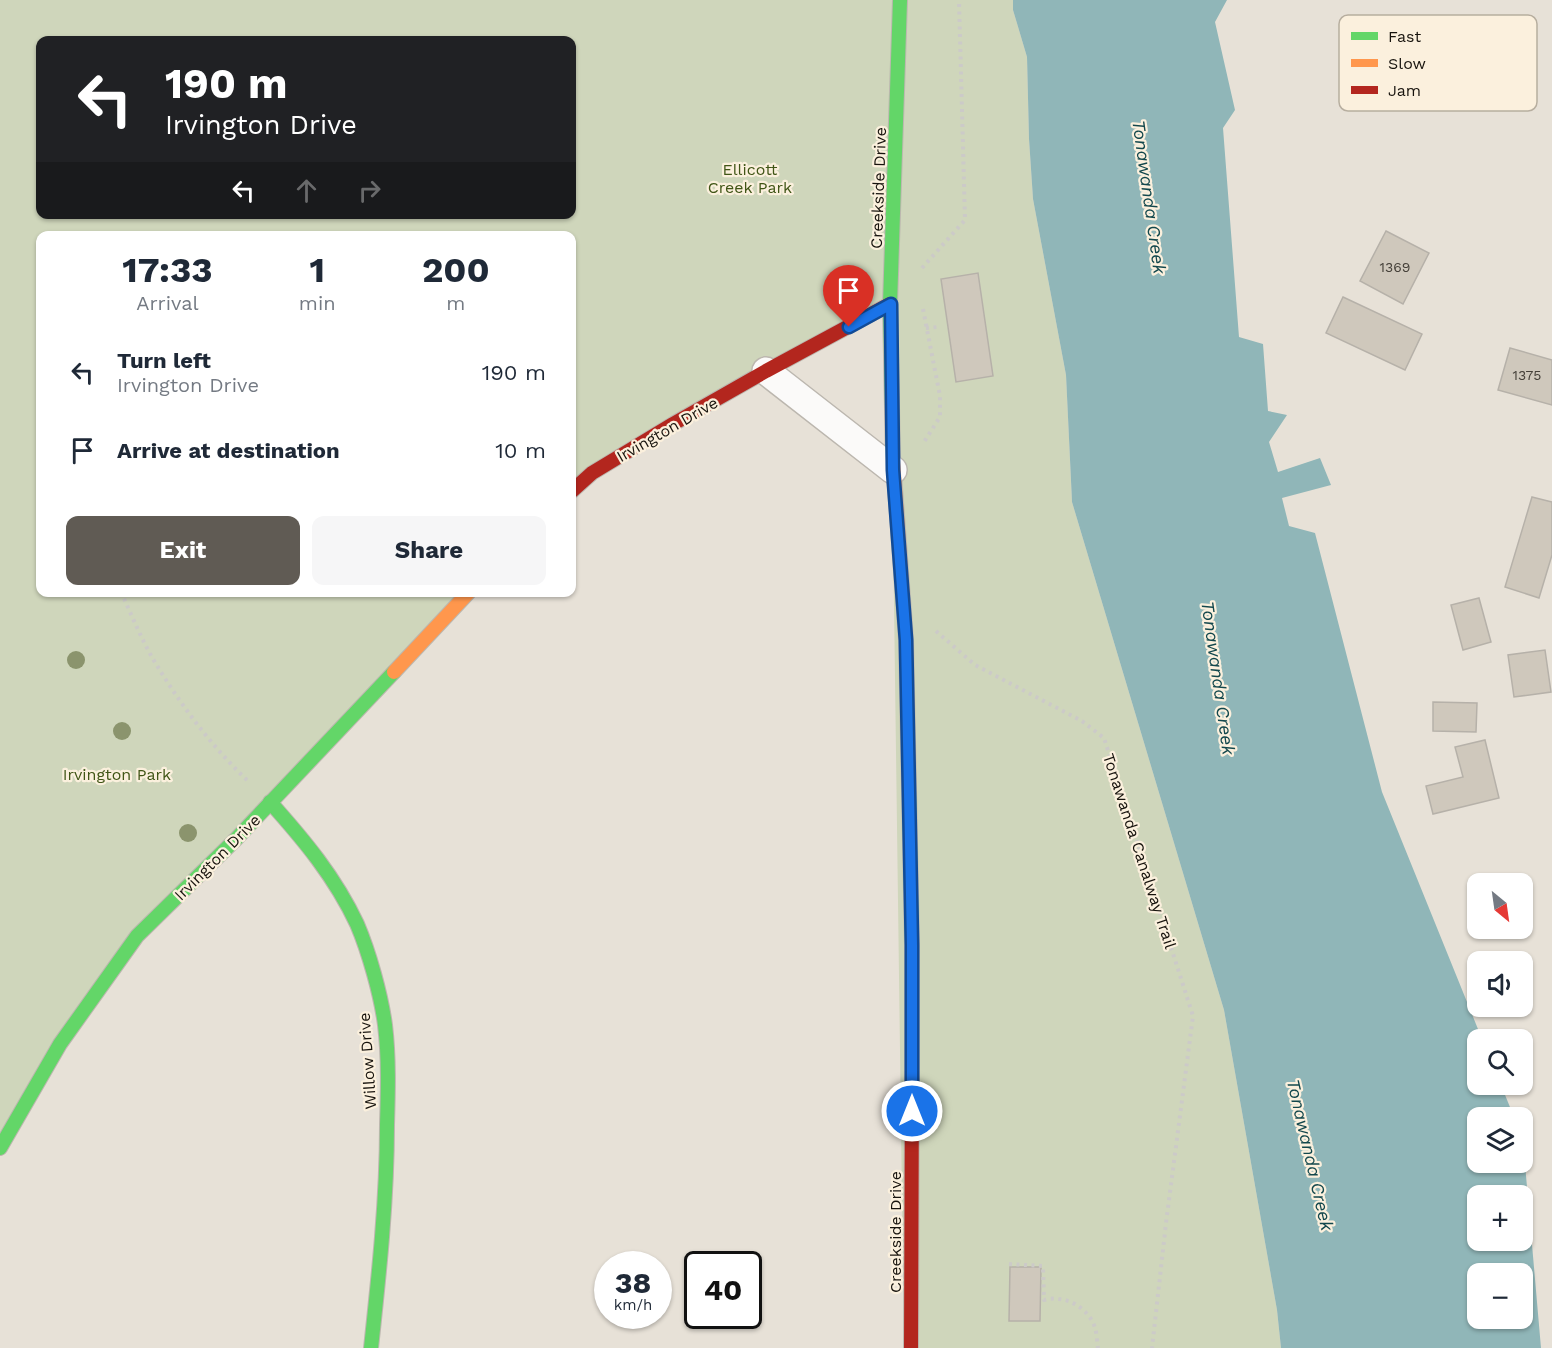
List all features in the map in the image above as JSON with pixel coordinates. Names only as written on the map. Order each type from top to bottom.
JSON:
[{"type":"street","name":"Creekside Drive","points":[[900,0],[891,304],[893,470],[906,640],[912,945],[911,1348]]},
{"type":"street","name":"Irvington Drive","points":[[576,487],[592,472],[766,371],[891,304]]},
{"type":"street","points":[[766,371],[893,470]]},
{"type":"street","name":"Irvington Drive","points":[[0,1148],[60,1044],[137,936],[236,839],[464,597]]},
{"type":"street","name":"Willow Drive","points":[[270,802],[302,837],[332,879],[357,925],[374,974],[385,1025],[388,1077],[387,1169],[372,1348]]},
{"type":"path","points":[[916,274],[965,220],[959,0]]},
{"type":"path","points":[[922,306],[940,396],[940,417],[923,445]]},
{"type":"path","points":[[123,597],[152,658],[192,719],[227,760],[270,802]]},
{"type":"path","name":"Tonawanda Canalway Trail","points":[[933,622],[936,631],[975,665],[1082,721],[1104,738],[1193,1016],[1152,1348]]},
{"type":"path","points":[[1009,1264],[1043,1266],[1044,1300],[1059,1299],[1083,1310],[1095,1329],[1098,1348]]},
{"type":"green space","name":"Ellicott Creek Park","points":[[0,0],[1013,0],[1013,10],[1027,57],[1033,199],[1066,375],[1072,502],[1224,1010],[1277,1310],[1281,1348],[904,1348],[890,305],[576,489],[576,231],[36,231],[36,597],[465,597],[137,936],[0,1148]]},
{"type":"water","name":"Tonawanda Creek","points":[[1013,0],[1227,0],[1215,22],[1235,110],[1223,128],[1239,337],[1263,344],[1268,411],[1287,415],[1269,442],[1278,472],[1320,458],[1331,485],[1282,498],[1289,526],[1315,533],[1382,792],[1467,1002],[1467,1017],[1473,1017],[1478,1029],[1467,1029],[1467,1095],[1505,1095],[1510,1107],[1467,1107],[1467,1173],[1526,1173],[1527,1185],[1467,1185],[1467,1251],[1533,1251],[1541,1348],[1281,1348],[1277,1310],[1224,1010],[1072,502],[1066,375],[1033,199],[1027,57],[1013,10]]},
{"type":"building","points":[[1386,231],[1429,253],[1403,304],[1360,281]]},
{"type":"building","points":[[978,273],[993,376],[956,382],[941,279]]},
{"type":"building","points":[[1343,297],[1422,334],[1405,370],[1326,333]]},
{"type":"building","points":[[1510,348],[1552,360],[1552,405],[1498,390]]},
{"type":"building","points":[[1532,497],[1552,502],[1552,555],[1539,598],[1505,587]]},
{"type":"building","points":[[1479,598],[1491,642],[1463,650],[1451,605]]},
{"type":"building","points":[[1545,650],[1551,692],[1514,697],[1508,655]]},
{"type":"building","points":[[1433,702],[1477,703],[1476,732],[1433,731]]},
{"type":"building","points":[[1485,740],[1499,798],[1433,814],[1426,786],[1463,777],[1455,747]]},
{"type":"building","points":[[1010,1267],[1041,1267],[1040,1321],[1009,1321]]},
{"type":"traffic: fast","points":[[893,460],[890,304],[900,0]]},
{"type":"traffic: fast","points":[[0,1148],[60,1044],[137,936],[236,839],[394,672]]},
{"type":"traffic: fast","points":[[909,790],[912,1069]]},
{"type":"traffic: fast","points":[[270,802],[295,830],[339,890],[366,947],[383,1013],[388,1062],[386,1181],[371,1348]]},
{"type":"traffic: slow","points":[[893,460],[906,640],[909,790]]},
{"type":"traffic: slow","points":[[394,672],[464,597]]},
{"type":"traffic: jam","points":[[576,487],[592,473],[673,424],[890,304]]},
{"type":"traffic: jam","points":[[911,1348],[912,1069]]},
{"type":"route","points":[[849,327],[891,304],[893,470],[906,640],[912,945],[912,1111]]},
{"type":"park label","name":"Irvington Park","points":[[117,774]]}]
